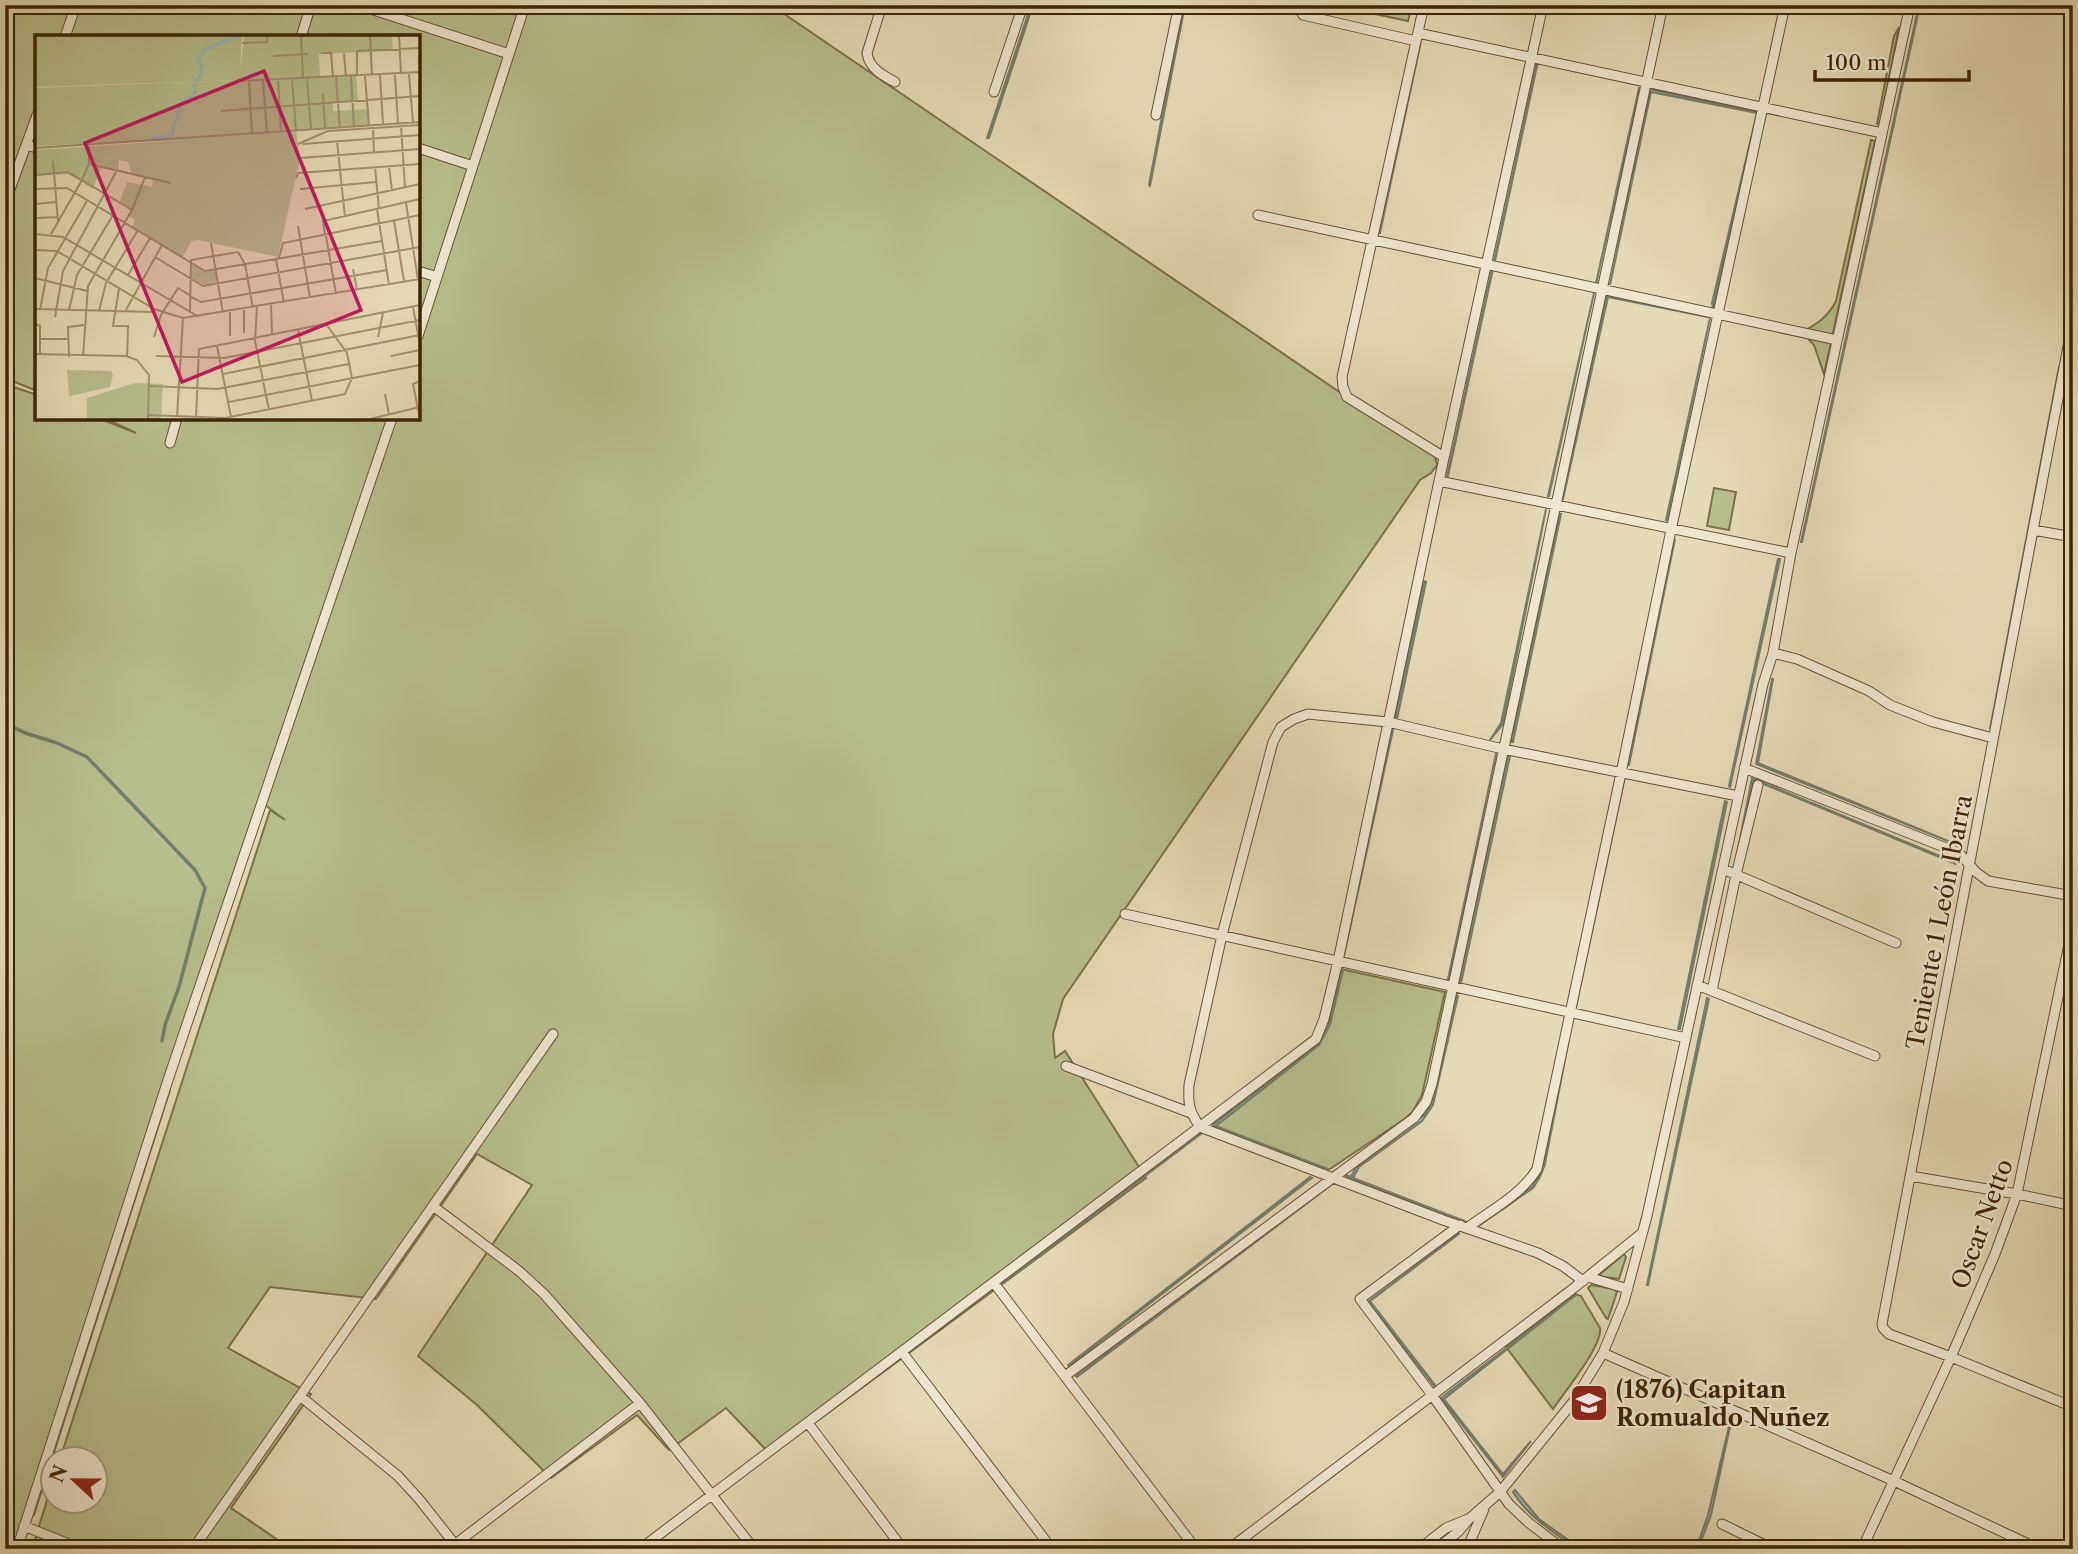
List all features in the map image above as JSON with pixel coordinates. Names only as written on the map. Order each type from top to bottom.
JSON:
[{"type":"street","points":[[65,35],[76,5]]},
{"type":"street","points":[[301,35],[311,5]]},
{"type":"street","points":[[358,5],[509,54]]},
{"type":"street","points":[[420,330],[525,5]]},
{"type":"street","points":[[882,5],[867,58],[879,74],[895,82]]},
{"type":"street","points":[[994,92],[1024,5]]},
{"type":"street","points":[[1156,115],[1179,5]]},
{"type":"street","points":[[1302,5],[1303,15],[1531,58],[1882,133]]},
{"type":"street","points":[[1424,5],[1342,377],[1348,397],[1444,457]]},
{"type":"street","points":[[640,1549],[1316,1039],[1324,1019],[1338,961],[1543,5]]},
{"type":"street","points":[[1065,1376],[1414,1118],[1426,1102],[1663,5]]},
{"type":"street","points":[[1563,1549],[1518,1514],[1500,1492],[1360,1299],[1463,1226],[1521,1189],[1537,1169],[1671,528],[1785,5]]},
{"type":"street","points":[[1436,1549],[1500,1492],[1573,1402],[1603,1353],[1624,1303],[1643,1232],[1763,684],[1773,653],[1791,553],[1910,5]]},
{"type":"street","points":[[5,203],[35,120]]},
{"type":"street","points":[[26,145],[35,147]]},
{"type":"street","points":[[420,149],[473,166]]},
{"type":"street","points":[[1258,215],[1837,340]]},
{"type":"street","points":[[420,272],[437,277]]},
{"type":"street","name":"Teniente 1 León Ibarra","points":[[2073,320],[1882,1324],[1889,1334],[2073,1407]]},
{"type":"street","points":[[170,443],[176,420]]},
{"type":"street","points":[[17,1549],[173,1067],[391,420]]},
{"type":"street","points":[[1439,481],[1791,553]]},
{"type":"street","points":[[2033,530],[2073,537]]},
{"type":"street","points":[[1773,653],[1797,659],[1869,691],[1890,705],[1933,722],[1993,738]]},
{"type":"street","points":[[1628,1289],[1585,1279],[1538,1253],[1200,1127],[1188,1104],[1189,1085],[1222,935],[1273,742],[1281,727],[1308,714],[1388,722],[1503,749],[1738,796]]},
{"type":"street","points":[[1745,768],[1759,780],[1959,853],[1988,881],[2073,896]]},
{"type":"street","points":[[1712,991],[1759,780]]},
{"type":"street","points":[[1723,869],[1896,943]]},
{"type":"street","points":[[1125,914],[1686,1038]]},
{"type":"street","name":"Oscar Netto","points":[[1862,1549],[1951,1357],[1995,1254],[2017,1194],[2073,925]]},
{"type":"street","points":[[1698,985],[1875,1056]]},
{"type":"street","points":[[194,1549],[553,1034]]},
{"type":"street","points":[[1066,1066],[1191,1113]]},
{"type":"street","points":[[1910,1176],[2073,1206]]},
{"type":"street","points":[[433,1206],[519,1271],[544,1294],[640,1403],[754,1549]]},
{"type":"street","points":[[1230,1549],[1643,1232]]},
{"type":"street","points":[[994,1283],[1196,1549]]},
{"type":"street","points":[[902,1352],[1052,1549]]},
{"type":"street","points":[[1603,1353],[1894,1481],[2039,1549]]},
{"type":"street","points":[[300,1396],[398,1476],[419,1499],[454,1547],[640,1403]]},
{"type":"street","points":[[808,1423],[903,1549]]},
{"type":"street","points":[[1467,1549],[1485,1507]]},
{"type":"street","points":[[1419,1549],[1446,1528],[1469,1519]]},
{"type":"street","points":[[1722,1524],[1773,1549]]},
{"type":"street","points":[[24,1526],[81,1549]]},
{"type":"green space","points":[[5,5],[526,5],[420,327],[420,35],[35,35],[35,390],[5,378],[5,226],[9,217],[5,215]]},
{"type":"green space","points":[[528,5],[771,5],[1435,457],[1437,465],[1420,480],[1063,999],[1053,1034],[1055,1058],[1065,1051],[1146,1178],[771,1455],[726,1408],[669,1450],[637,1415],[551,1478],[477,1405],[418,1356],[532,1185],[477,1154],[376,1299],[270,1287],[228,1348],[311,1394],[231,1508],[291,1549],[32,1549],[42,1516],[108,1516],[108,1446],[64,1446],[270,810],[285,820],[265,805],[391,420],[420,420],[420,333]]},
{"type":"green space","points":[[1412,5],[1408,21],[1342,7]]},
{"type":"green space","points":[[1899,27],[1880,123],[1877,124],[1894,36]]},
{"type":"green space","points":[[1871,140],[1875,141],[1824,374],[1814,345],[1802,332],[1822,320],[1836,301]]},
{"type":"green space","points":[[5,384],[35,394],[35,420],[103,420],[136,433],[108,420],[389,420],[165,1082],[47,1446],[38,1446],[38,1472],[13,1549],[5,1549]]},
{"type":"green space","points":[[1714,488],[1736,492],[1729,530],[1707,526]]},
{"type":"green space","points":[[1341,969],[1445,992],[1422,1095],[1413,1111],[1327,1171],[1215,1128],[1214,1124],[1318,1044],[1329,1024]]},
{"type":"green space","points":[[1624,1254],[1626,1257],[1619,1279],[1598,1276]]},
{"type":"green space","points":[[1591,1285],[1614,1289],[1617,1292],[1608,1319],[1588,1288]]},
{"type":"green space","points":[[1575,1294],[1581,1296],[1600,1328],[1599,1336],[1582,1369],[1553,1409],[1506,1347]]},
{"type":"water","points":[[1031,5],[1033,5],[987,138]]},
{"type":"water","points":[[1185,5],[1150,186],[1149,185]]},
{"type":"water","points":[[1919,5],[1920,5],[1801,542]]},
{"type":"water","points":[[1421,41],[1380,233],[1379,233]]},
{"type":"water","points":[[1536,66],[1537,66],[1494,261]]},
{"type":"water","points":[[1640,88],[1596,284],[1596,283]]},
{"type":"water","points":[[1650,89],[1758,112],[1713,308],[1757,113],[1651,92],[1610,285]]},
{"type":"water","points":[[1492,269],[1493,269],[1447,476]]},
{"type":"water","points":[[1594,293],[1549,496],[1548,496]]},
{"type":"water","points":[[1607,295],[1708,317],[1608,297],[1563,499],[1561,498]]},
{"type":"water","points":[[1710,318],[1667,520],[1666,520]]},
{"type":"water","points":[[2059,367],[2060,367],[1990,729]]},
{"type":"water","points":[[1546,509],[1503,724],[1490,740],[1501,723]]},
{"type":"water","points":[[1559,514],[1561,514],[1511,742]]},
{"type":"water","points":[[1675,539],[1629,765],[1628,765]]},
{"type":"water","points":[[1780,559],[1730,787],[1729,786]]},
{"type":"water","points":[[1424,581],[1426,582],[1397,719],[1395,718]]},
{"type":"water","points":[[1772,679],[1758,763],[1963,847],[1756,764]]},
{"type":"water","points":[[1391,729],[1393,730],[1344,956]]},
{"type":"water","points":[[1508,755],[1510,756],[1461,983],[1459,982]]},
{"type":"water","points":[[1752,778],[1957,863],[1754,780],[1735,864]]},
{"type":"water","points":[[1623,781],[1624,781],[1576,1007]]},
{"type":"water","points":[[1488,793],[1449,979],[1448,979]]},
{"type":"water","points":[[1725,801],[1727,802],[1678,1029]]},
{"type":"water","points":[[1342,970],[1330,1025],[1319,1045],[1216,1126],[1328,1169],[1327,1171],[1213,1127],[1318,1044],[1329,1025]]},
{"type":"water","points":[[1456,995],[1458,996],[1433,1105],[1422,1121],[1359,1167],[1353,1178],[1467,1222],[1345,1177],[1351,1177],[1356,1167],[1425,1114],[1431,1104]]},
{"type":"water","points":[[1707,998],[1709,999],[1647,1285]]},
{"type":"water","points":[[1572,1023],[1545,1164],[1540,1177],[1533,1188],[1477,1227],[1475,1226],[1532,1187],[1539,1176]]},
{"type":"water","points":[[168,1089],[170,1090],[56,1446],[54,1446]]},
{"type":"water","points":[[1201,1134],[1003,1283],[1003,1282]]},
{"type":"water","points":[[1310,1177],[1312,1178],[1068,1365]]},
{"type":"water","points":[[1329,1185],[1330,1186],[1076,1376]]},
{"type":"water","points":[[1458,1233],[1370,1301],[1434,1386],[1368,1302]]},
{"type":"water","points":[[1576,1295],[1444,1399],[1503,1474],[1531,1441],[1503,1477],[1441,1398]]},
{"type":"water","points":[[1731,1418],[1733,1420],[1711,1515],[1696,1549],[1708,1515]]},
{"type":"water","points":[[1515,1490],[1539,1519],[1581,1549],[1576,1549],[1534,1517],[1519,1501],[1513,1492]]},
{"type":"water","points":[[38,1495],[34,1515],[32,1514]]},
{"type":"waterway","points":[[5,723],[87,757],[195,870],[205,888],[162,1041]]},
{"type":"place","name":"(1876) Capitan Romualdo Nuñez","points":[[1589,1403]]}]
